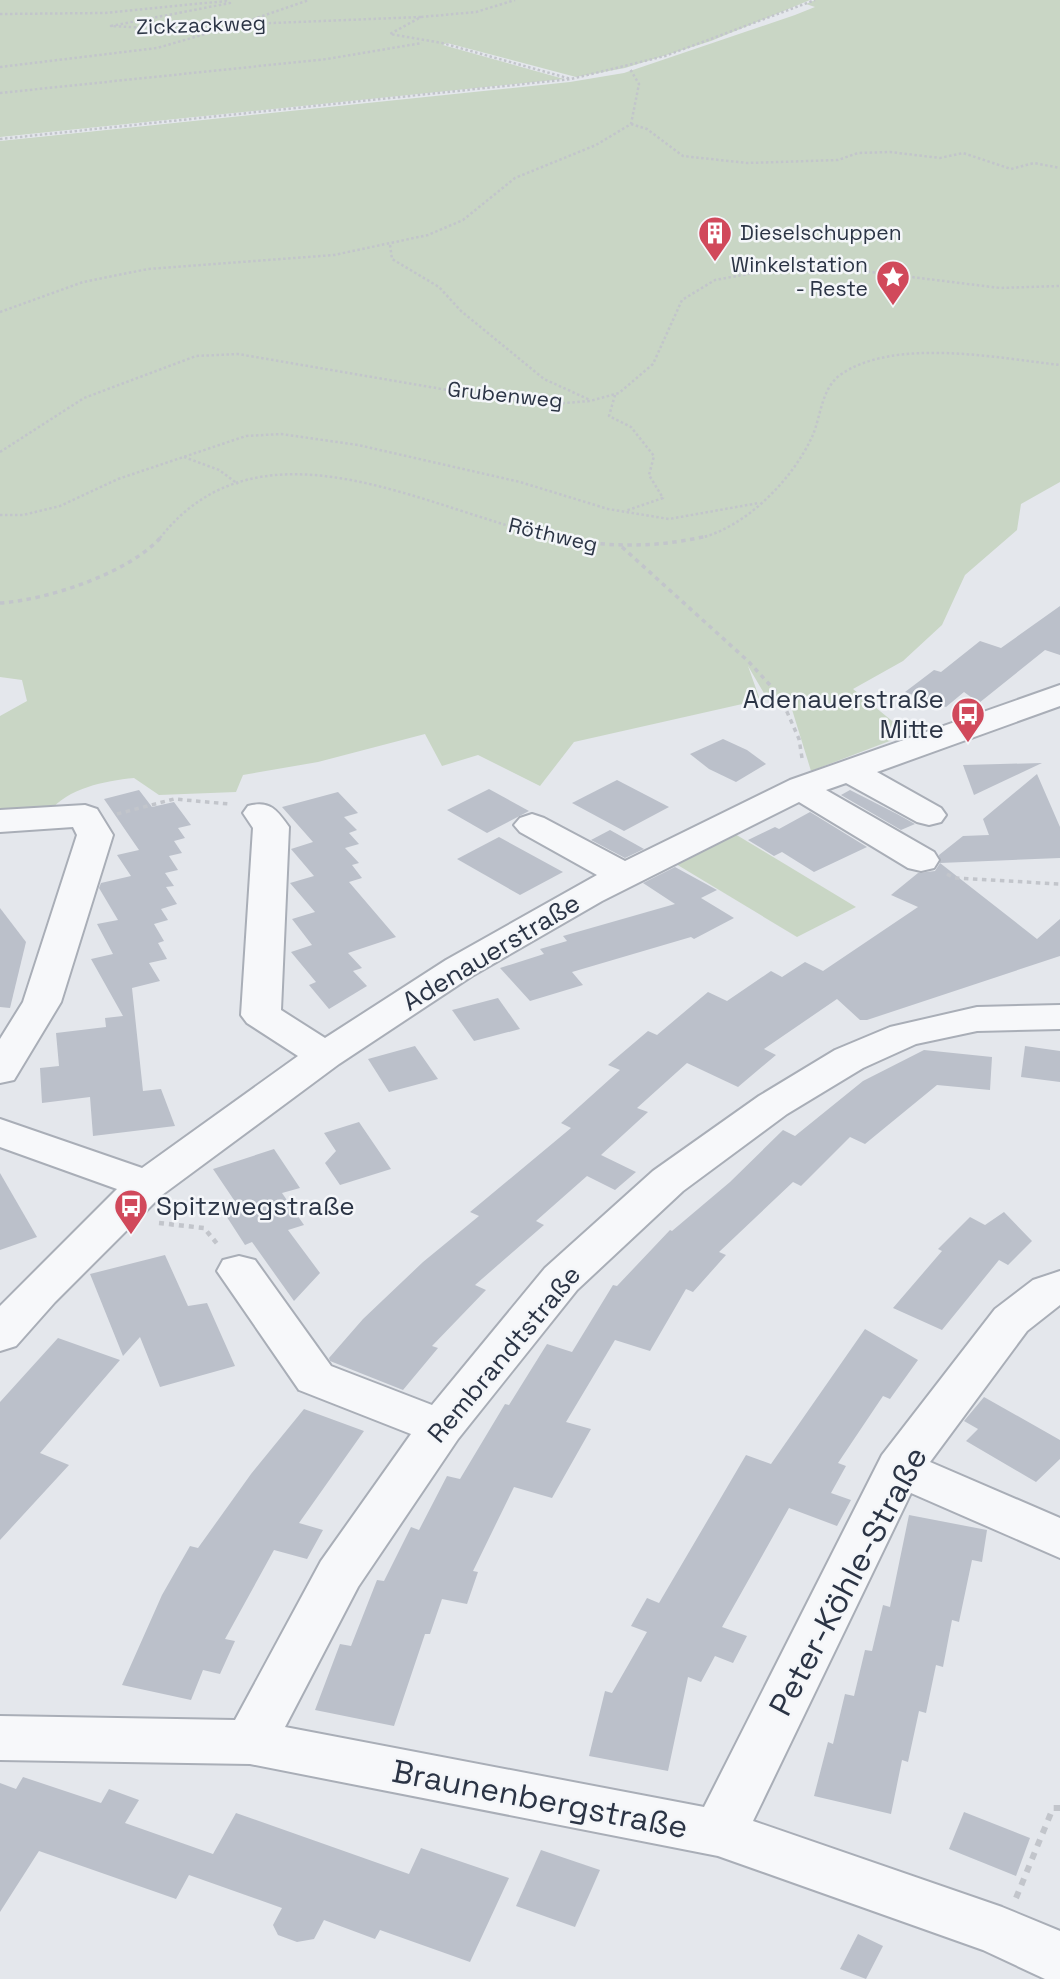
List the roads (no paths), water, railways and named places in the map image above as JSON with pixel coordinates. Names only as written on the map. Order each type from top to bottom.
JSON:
[{"type":"street","name":"Adenauerstraße","points":[[0,1335],[38,1291],[147,1185],[325,1055],[459,968],[624,876],[802,787],[1060,695]]},
{"type":"street","points":[[848,770],[929,815]]},
{"type":"street","points":[[802,787],[815,799],[921,860]]},
{"type":"street","points":[[260,813],[271,827],[261,1015],[325,1055]]},
{"type":"street","points":[[0,821],[86,819],[95,835],[41,1002],[0,1071]]},
{"type":"street","points":[[532,825],[624,876]]},
{"type":"street","name":"Rembrandtstraße","points":[[250,1742],[339,1576],[441,1427],[561,1279],[668,1181],[773,1105],[849,1059],[904,1035],[977,1018],[1060,1017]]},
{"type":"street","points":[[0,1132],[147,1185]]},
{"type":"street","points":[[239,1271],[315,1378],[441,1427]]},
{"type":"street","name":"Peter-Köhle-Straße","points":[[719,1833],[900,1468],[1011,1320],[1049,1291],[1060,1286]]},
{"type":"street","points":[[900,1468],[1060,1539]]},
{"type":"street","name":"Braunenbergstraße","points":[[0,1738],[250,1742],[719,1833],[1002,1931],[1060,1959]]},
{"type":"place","name":"Dieselschuppen","points":[[715,263]]},
{"type":"place","name":"Winkelstation - Reste","points":[[893,307]]},
{"type":"place","name":"Adenauerstraße Mitte","points":[[968,744]]},
{"type":"place","name":"Spitzwegstraße","points":[[131,1236]]}]
